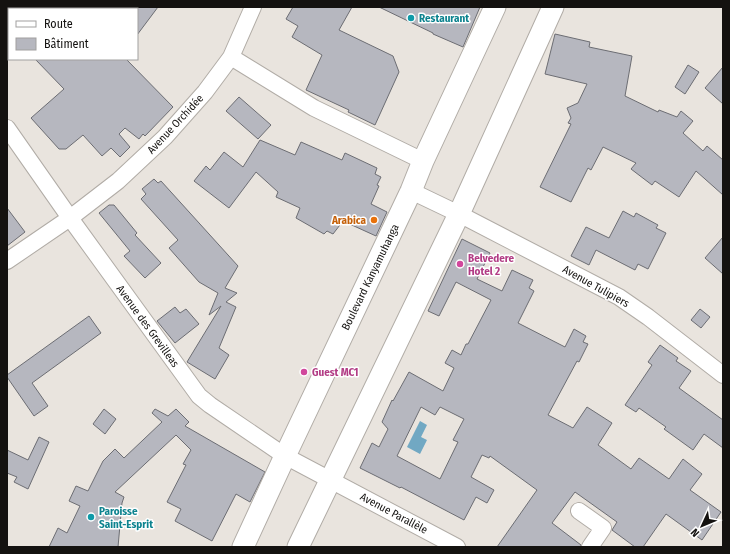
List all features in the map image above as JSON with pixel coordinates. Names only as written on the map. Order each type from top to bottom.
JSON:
[{"type":"main road","name":"Boulevard Kanyamuhanga","points":[[243,547],[411,190],[495,7]]},
{"type":"main road","points":[[298,547],[459,214],[553,7]]},
{"type":"street","name":"Avenue Orchidée","points":[[7,261],[70,218],[118,181],[165,137],[205,92],[231,57],[253,7]]},
{"type":"street","points":[[231,57],[314,108],[423,161]]},
{"type":"street","name":"Avenue des Grevilleas","points":[[7,128],[70,218],[199,396],[210,406],[285,456],[331,479]]},
{"type":"street","name":"Avenue Tulipiers","points":[[411,190],[619,298],[648,317],[723,375]]},
{"type":"street","name":"Avenue Parallèle","points":[[331,479],[457,547]]},
{"type":"street","points":[[580,511],[603,528],[590,547]]},
{"type":"water","points":[[420,421],[427,425],[421,437],[427,440],[420,454],[407,447]]},
{"type":"building","points":[[158,7],[138,34],[138,8]]},
{"type":"building","points":[[293,7],[352,7],[339,30],[393,56],[399,72],[375,125],[348,112],[349,110],[306,90],[322,55],[292,37],[298,26],[286,19]]},
{"type":"building","points":[[379,7],[480,7],[463,47]]},
{"type":"building","points":[[555,34],[590,42],[589,47],[632,56],[625,96],[658,112],[659,110],[677,117],[681,111],[693,121],[683,133],[703,151],[707,146],[723,160],[723,195],[696,171],[679,197],[655,181],[652,185],[631,169],[636,163],[603,147],[591,170],[588,168],[571,202],[540,187],[571,124],[568,123],[571,118],[567,108],[578,103],[587,84],[545,74]]},
{"type":"building","points":[[36,60],[127,60],[173,107],[145,136],[143,134],[139,139],[125,128],[119,134],[130,147],[120,157],[111,148],[102,156],[83,135],[66,149],[59,149],[31,118],[64,89]]},
{"type":"building","points":[[688,65],[699,72],[685,94],[675,87]]},
{"type":"building","points":[[723,67],[723,104],[705,88]]},
{"type":"building","points":[[239,97],[271,125],[258,139],[226,111]]},
{"type":"building","points":[[260,140],[295,155],[301,142],[342,160],[345,153],[377,168],[375,174],[381,177],[377,185],[379,186],[371,204],[387,212],[376,236],[343,221],[333,234],[327,231],[324,234],[296,218],[300,208],[276,197],[278,192],[256,172],[229,208],[194,181],[206,166],[210,170],[224,152],[243,167]]},
{"type":"building","points":[[154,179],[158,183],[161,181],[238,266],[225,288],[237,293],[226,302],[236,307],[219,348],[229,355],[215,379],[187,362],[221,306],[209,315],[218,293],[199,282],[169,248],[178,240],[141,199],[146,194],[142,189]]},
{"type":"building","points":[[109,205],[114,205],[137,233],[135,235],[161,263],[145,278],[124,256],[130,251],[99,213]]},
{"type":"building","points":[[7,208],[25,232],[7,246]]},
{"type":"building","points":[[623,211],[634,217],[636,213],[658,225],[656,228],[666,233],[648,269],[638,264],[635,270],[596,250],[589,265],[571,256],[586,227],[609,238]]},
{"type":"building","points":[[723,237],[723,274],[705,258]]},
{"type":"building","points":[[462,239],[490,253],[477,279],[502,291],[512,270],[533,280],[529,288],[534,291],[518,323],[565,347],[574,329],[586,336],[583,342],[588,344],[579,362],[577,361],[548,415],[573,428],[587,407],[612,423],[598,445],[631,469],[639,458],[669,479],[683,459],[702,474],[690,490],[721,512],[702,540],[666,514],[643,547],[635,547],[612,530],[617,522],[575,492],[552,523],[581,545],[581,547],[497,547],[537,490],[490,456],[489,458],[482,455],[471,477],[494,490],[487,503],[476,497],[464,520],[401,487],[400,488],[360,468],[372,443],[379,447],[388,429],[382,422],[392,400],[393,401],[409,372],[443,391],[454,368],[445,363],[452,350],[461,355],[491,300],[456,282],[439,316],[428,311]],"holes":[[[421,407],[435,415],[440,407],[464,419],[453,440],[458,442],[440,479],[397,456]]]},
{"type":"building","points":[[175,307],[180,313],[186,309],[199,324],[175,343],[157,321]]},
{"type":"building","points":[[700,309],[710,317],[701,328],[691,320]]},
{"type":"building","points":[[89,316],[101,333],[32,383],[48,406],[34,416],[7,375]]},
{"type":"building","points":[[660,345],[678,358],[676,361],[691,371],[679,388],[723,420],[723,448],[704,434],[693,450],[664,429],[666,427],[639,408],[636,412],[625,405],[652,365],[648,362]]},
{"type":"building","points":[[104,409],[116,419],[105,434],[93,424]]},
{"type":"building","points":[[155,409],[168,416],[176,409],[189,422],[185,426],[265,472],[250,502],[236,494],[212,541],[175,521],[181,509],[167,502],[186,465],[183,464],[191,450],[176,435],[115,492],[124,497],[122,503],[118,547],[49,547],[58,528],[67,533],[80,506],[69,501],[76,486],[88,491],[103,461],[115,449],[124,458],[162,422],[152,413]]},
{"type":"building","points":[[39,437],[49,442],[28,489],[14,482],[17,477],[7,473],[7,450],[28,460]]},
{"type":"place","name":"Restaurant","points":[[411,18]]},
{"type":"place","name":"Arabica","points":[[374,220]]},
{"type":"place","name":"Belvedere Hotel 2","points":[[460,264]]},
{"type":"place","name":"Guest MC1","points":[[304,372]]},
{"type":"place","name":"Paroisse Saint-Esprit","points":[[91,517]]}]
